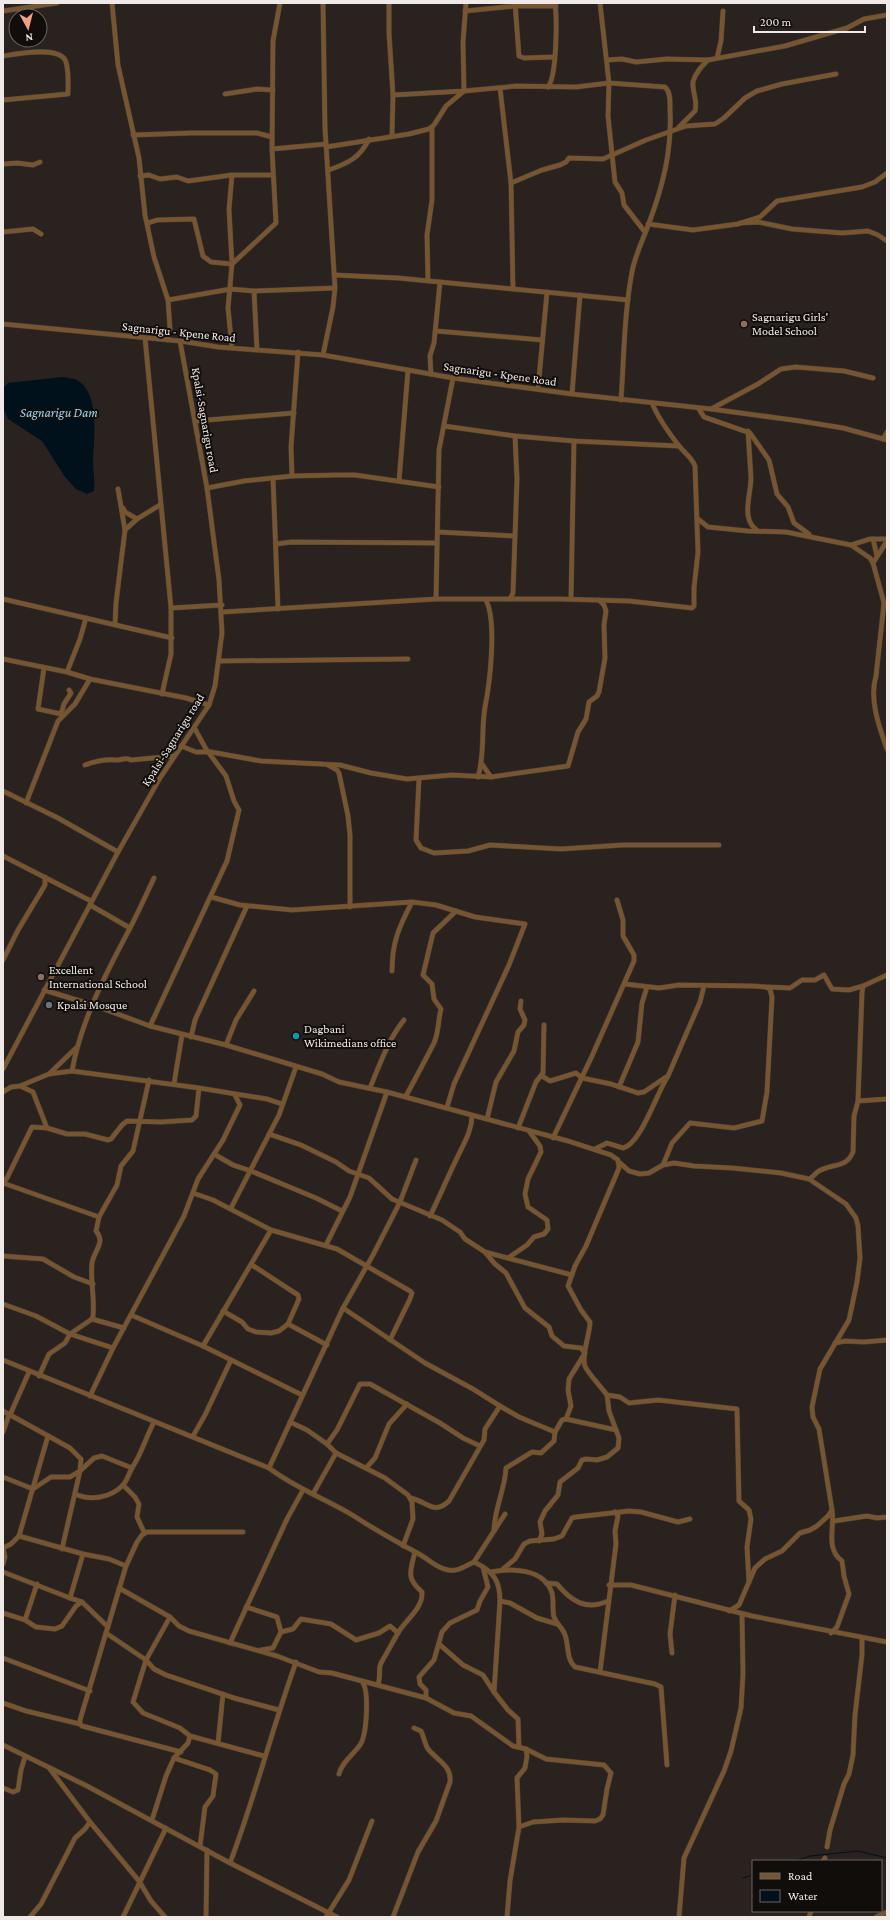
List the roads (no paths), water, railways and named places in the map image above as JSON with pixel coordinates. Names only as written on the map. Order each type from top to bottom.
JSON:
[{"type":"street","points":[[3,11],[57,3]]},
{"type":"street","points":[[112,3],[118,65],[139,158],[145,215],[148,223],[154,257],[168,300],[170,329],[167,340]]},
{"type":"street","points":[[148,223],[157,220],[194,219],[203,256],[211,262],[232,264],[276,223],[272,175],[273,41],[280,3]]},
{"type":"street","points":[[323,3],[326,146],[329,170],[335,288],[323,356]]},
{"type":"street","points":[[389,3],[389,42],[393,94],[392,136]]},
{"type":"street","points":[[464,91],[463,42],[466,3]]},
{"type":"street","points":[[600,3],[609,83],[608,116],[611,156],[615,182],[622,193],[624,205],[645,232]]},
{"type":"street","points":[[465,10],[516,4],[556,5],[552,80],[548,87]]},
{"type":"street","points":[[516,4],[519,56],[524,58],[554,57]]},
{"type":"street","points":[[717,58],[721,41],[723,12]]},
{"type":"street","points":[[606,60],[622,59],[636,62],[667,59],[708,60],[785,46],[847,28],[864,19],[887,15]]},
{"type":"street","points":[[3,56],[37,52],[51,53],[61,56],[66,62],[68,94],[3,100]]},
{"type":"street","points":[[677,129],[695,111],[693,82],[698,72],[708,60]]},
{"type":"street","points":[[511,183],[537,172],[560,165],[566,162],[569,158],[600,160],[670,131],[686,126],[715,124],[751,94],[769,87],[836,74]]},
{"type":"street","points":[[393,94],[500,88],[576,87],[609,83],[665,87],[669,94],[670,131],[667,166],[633,264],[628,300],[621,400]]},
{"type":"street","points":[[500,88],[511,183],[513,289]]},
{"type":"street","points":[[225,94],[257,89],[273,90]]},
{"type":"street","points":[[428,281],[427,235],[432,200],[432,127],[446,106],[464,91]]},
{"type":"street","points":[[272,148],[326,146],[409,134],[432,127]]},
{"type":"street","points":[[133,135],[257,133],[272,137]]},
{"type":"street","points":[[329,170],[346,163],[362,153],[369,139]]},
{"type":"street","points":[[3,164],[16,162],[33,165],[40,162]]},
{"type":"street","points":[[740,223],[760,217],[777,201],[793,197],[862,187],[875,182],[887,172]]},
{"type":"street","points":[[140,176],[148,175],[160,179],[177,177],[188,181],[232,175],[272,175]]},
{"type":"street","points":[[232,175],[229,209],[232,264],[231,289],[228,308],[232,348]]},
{"type":"street","points":[[648,224],[692,230],[758,222],[792,229],[842,233],[868,231],[887,241]]},
{"type":"street","points":[[3,232],[33,229],[41,234]]},
{"type":"street","points":[[334,275],[440,282],[628,300]]},
{"type":"street","points":[[431,374],[430,356],[434,348],[440,282]]},
{"type":"street","points":[[168,300],[231,289],[254,291],[335,288]]},
{"type":"street","points":[[254,291],[257,350]]},
{"type":"street","points":[[538,389],[547,292]]},
{"type":"street","points":[[572,394],[580,295]]},
{"type":"street","name":"Sagnarigu - Kpene Road","points":[[3,324],[180,341],[232,348],[298,352],[453,378],[621,400],[711,409],[843,428],[885,440]]},
{"type":"street","points":[[436,331],[542,340]]},
{"type":"street","points":[[145,338],[171,608],[172,638],[162,694]]},
{"type":"street","name":"Kpalsi-Sagnarigu road","points":[[3,1069],[18,1044],[44,990],[118,852],[174,756],[194,729],[209,705],[214,690],[220,661],[222,605],[207,488],[180,341]]},
{"type":"street","points":[[292,476],[291,447],[298,352]]},
{"type":"street","points":[[711,409],[758,384],[781,369],[796,367],[844,371],[873,378]]},
{"type":"street","points":[[399,481],[408,370]]},
{"type":"street","points":[[436,599],[439,450],[441,432],[444,426],[453,378]]},
{"type":"street","points":[[222,612],[436,599],[571,599],[630,601],[692,608],[694,606],[694,588],[698,552],[695,466],[692,459],[680,446],[660,419],[652,403]]},
{"type":"street","points":[[699,409],[704,417],[748,432],[769,460],[777,494],[788,507],[794,523],[813,536]]},
{"type":"street","points":[[195,421],[294,413]]},
{"type":"street","points":[[444,426],[515,436],[574,441],[680,446]]},
{"type":"street","points":[[748,432],[751,482],[748,509],[752,526],[758,531]]},
{"type":"street","points":[[885,440],[887,432]]},
{"type":"street","points":[[510,599],[513,593],[517,479],[515,436]]},
{"type":"street","points":[[571,599],[574,441]]},
{"type":"street","points":[[207,488],[244,481],[292,476],[355,475],[439,487]]},
{"type":"street","points":[[273,478],[278,609]]},
{"type":"street","points":[[115,625],[116,604],[125,530],[118,489]]},
{"type":"street","points":[[121,504],[125,512],[137,519]]},
{"type":"street","points":[[125,530],[137,519],[160,505]]},
{"type":"street","points":[[698,519],[708,527],[786,532],[813,536],[851,545],[873,562],[884,603],[873,692],[876,712],[887,749]]},
{"type":"street","points":[[438,532],[515,536]]},
{"type":"street","points":[[851,545],[873,539],[887,540],[873,562]]},
{"type":"street","points":[[873,539],[877,556]]},
{"type":"street","points":[[276,544],[291,542],[437,543]]},
{"type":"street","points":[[3,599],[172,638]]},
{"type":"street","points":[[478,777],[482,764],[486,707],[489,692],[491,652],[491,614],[486,600]]},
{"type":"street","points":[[181,746],[193,752],[208,752],[260,760],[324,763],[407,779],[452,775],[491,777],[568,766],[578,732],[586,719],[589,702],[597,696],[602,679],[605,658],[604,626],[606,611],[604,605],[599,600]]},
{"type":"street","points":[[171,608],[222,605]]},
{"type":"street","points":[[67,672],[80,639],[86,618]]},
{"type":"street","points":[[3,659],[67,672],[90,679],[209,705]]},
{"type":"street","points":[[220,661],[408,660]]},
{"type":"street","points":[[44,668],[38,709],[61,714],[64,704],[71,693],[69,690]]},
{"type":"street","points":[[26,803],[58,721],[75,704],[90,679]]},
{"type":"street","points":[[150,1026],[227,861],[239,810],[234,801],[226,776],[208,752],[194,729]]},
{"type":"street","points":[[85,765],[106,758],[118,760],[125,758],[132,760],[174,756]]},
{"type":"street","points":[[324,763],[337,770],[339,773],[348,816],[350,907]]},
{"type":"street","points":[[482,764],[491,777]]},
{"type":"street","points":[[419,779],[416,840],[421,848],[434,853],[468,850],[490,845],[561,849],[623,845],[719,845]]},
{"type":"street","points":[[3,791],[58,818],[118,852]]},
{"type":"street","points":[[3,856],[45,877],[130,928]]},
{"type":"street","points":[[45,877],[46,885]]},
{"type":"street","points":[[72,1070],[77,1046],[93,1005],[112,961],[154,878]]},
{"type":"street","points":[[3,960],[18,930],[46,885],[52,882]]},
{"type":"street","points":[[211,897],[247,906],[292,910],[412,902],[436,905],[475,917],[525,924],[509,965],[454,1084],[448,1107]]},
{"type":"street","points":[[553,1138],[582,1078],[634,961],[634,955],[625,940],[623,920],[617,900]]},
{"type":"street","points":[[392,971],[398,929],[412,902]]},
{"type":"street","points":[[192,1037],[195,1020],[247,906]]},
{"type":"street","points":[[406,1096],[434,1043],[441,1009],[434,999],[432,984],[423,975],[433,933],[456,911]]},
{"type":"street","points":[[625,984],[647,987],[679,985],[790,988],[802,980],[815,980],[824,975],[832,989],[849,990],[863,986],[887,975]]},
{"type":"street","points":[[595,1149],[607,1144],[623,1148],[631,1144],[644,1124],[661,1086],[668,1076],[700,1002],[704,986]]},
{"type":"street","points":[[809,1179],[818,1171],[842,1165],[851,1158],[853,1152],[854,1116],[858,1100],[863,986]]},
{"type":"street","points":[[619,1087],[638,1042],[642,1003],[647,987]]},
{"type":"street","points":[[663,1165],[672,1143],[690,1123],[734,1128],[762,1121],[767,1092],[772,997],[770,990],[766,987]]},
{"type":"street","points":[[44,990],[93,1005],[150,1026],[226,1045],[322,1074],[339,1082],[406,1096],[595,1149],[611,1155],[628,1171],[640,1174],[649,1173],[663,1165],[674,1163],[781,1173],[809,1179],[846,1204],[856,1218],[858,1226],[860,1258],[857,1282],[848,1320],[820,1369],[812,1407],[813,1416],[819,1429],[834,1522],[831,1534],[832,1547],[835,1556],[842,1561],[849,1594],[837,1627],[831,1632]]},
{"type":"street","points":[[226,1045],[236,1020],[254,991]]},
{"type":"street","points":[[487,1119],[496,1082],[514,1051],[518,1032],[524,1025],[525,1020],[520,1009],[521,1001]]},
{"type":"street","points":[[370,1088],[380,1063],[399,1026],[404,1020]]},
{"type":"street","points":[[518,1128],[536,1082],[542,1076],[544,1026]]},
{"type":"street","points":[[174,1084],[182,1035]]},
{"type":"street","points":[[49,1074],[77,1046]]},
{"type":"street","points":[[231,1208],[269,1134],[296,1067]]},
{"type":"street","points":[[3,1092],[11,1087],[20,1086],[49,1074],[72,1070],[199,1088],[254,1097],[282,1104]]},
{"type":"street","points":[[542,1076],[550,1080],[576,1073],[582,1078],[619,1087],[634,1093],[641,1093],[668,1076]]},
{"type":"street","points":[[39,1376],[49,1354],[65,1343],[70,1334],[92,1319],[94,1311],[92,1262],[101,1239],[96,1231],[99,1217],[117,1185],[121,1166],[133,1151],[149,1080]]},
{"type":"street","points":[[20,1086],[33,1092],[47,1128]]},
{"type":"street","points":[[99,1217],[3,1183],[7,1178],[32,1127],[47,1128],[67,1134],[85,1134],[108,1140],[112,1139],[122,1125],[127,1121],[161,1122],[192,1120],[196,1116],[199,1088]]},
{"type":"street","points":[[326,1245],[350,1198],[360,1173],[387,1092]]},
{"type":"street","points":[[90,1396],[113,1348],[184,1216],[198,1179],[214,1154],[240,1105],[235,1095]]},
{"type":"street","points":[[858,1100],[887,1099]]},
{"type":"street","points":[[430,1216],[464,1145],[472,1122],[472,1115]]},
{"type":"street","points":[[508,1258],[527,1245],[534,1237],[544,1234],[548,1229],[547,1220],[528,1207],[525,1194],[528,1179],[541,1152],[540,1146],[528,1131]]},
{"type":"street","points":[[269,1134],[301,1145],[336,1162],[348,1171],[360,1173],[369,1178],[392,1199],[442,1220],[460,1232],[465,1239],[485,1252],[495,1264],[506,1273],[525,1308],[549,1328],[552,1336],[564,1346],[581,1348],[585,1353]]},
{"type":"street","points":[[214,1154],[232,1166],[251,1171],[316,1198],[342,1212]]},
{"type":"street","points":[[269,1468],[343,1308],[367,1266],[400,1202],[416,1160]]},
{"type":"street","points":[[539,1541],[542,1534],[540,1522],[545,1511],[558,1495],[560,1482],[578,1468],[582,1460],[597,1460],[607,1457],[618,1448],[619,1438],[609,1411],[607,1395],[585,1366],[585,1353],[590,1332],[590,1322],[581,1310],[568,1286],[620,1164]]},
{"type":"street","points":[[193,1193],[231,1208],[271,1230],[293,1238],[326,1245],[367,1266],[412,1293],[390,1340]]},
{"type":"street","points":[[203,1346],[252,1265],[271,1230]]},
{"type":"street","points":[[485,1252],[572,1275]]},
{"type":"street","points":[[3,1256],[43,1259],[74,1277],[93,1284]]},
{"type":"street","points":[[223,1311],[236,1318],[248,1329],[256,1332],[279,1331],[288,1324],[299,1299],[298,1296],[252,1265]]},
{"type":"street","points":[[3,1304],[36,1316],[70,1334],[113,1348]]},
{"type":"street","points":[[343,1308],[425,1363],[473,1389],[519,1417],[555,1432]]},
{"type":"street","points":[[131,1315],[203,1346],[302,1395]]},
{"type":"street","points":[[92,1319],[124,1328]]},
{"type":"street","points":[[288,1324],[327,1345]]},
{"type":"street","points":[[835,1343],[845,1341],[864,1342],[887,1340]]},
{"type":"street","points":[[566,1419],[571,1406],[568,1390],[569,1379],[585,1353]]},
{"type":"street","points":[[3,1360],[29,1372],[193,1436],[269,1468],[303,1490],[313,1494],[415,1552],[438,1568],[450,1571],[460,1570],[474,1562],[487,1539],[505,1514]]},
{"type":"street","points":[[193,1436],[205,1415],[231,1360]]},
{"type":"street","points":[[3,1432],[29,1372]]},
{"type":"street","points":[[327,1444],[337,1430],[360,1384],[370,1384],[480,1446]]},
{"type":"street","points":[[607,1395],[620,1398],[629,1404],[658,1400],[737,1409],[739,1501],[748,1510],[751,1519],[747,1547],[750,1582]]},
{"type":"street","points":[[367,1467],[375,1458],[389,1424],[407,1404]]},
{"type":"street","points":[[290,1422],[307,1430],[327,1444],[336,1453],[367,1467],[385,1478],[411,1498],[436,1509],[442,1508],[449,1501],[484,1440],[485,1429],[500,1406]]},
{"type":"street","points":[[3,1411],[70,1448],[81,1459],[80,1471],[62,1548]]},
{"type":"street","points":[[494,1531],[496,1510],[501,1498],[506,1468],[532,1452],[541,1453],[554,1442],[555,1432],[562,1420],[566,1419],[616,1430]]},
{"type":"street","points":[[75,1494],[82,1497],[101,1496],[110,1494],[123,1485],[143,1450],[146,1436],[154,1422]]},
{"type":"street","points":[[3,1564],[5,1557],[3,1547],[11,1544],[19,1536],[48,1436]]},
{"type":"street","points":[[313,1494],[336,1453]]},
{"type":"street","points":[[33,1488],[51,1477],[68,1478],[80,1471],[94,1458],[102,1456],[132,1468]]},
{"type":"street","points":[[3,1476],[33,1488]]},
{"type":"street","points":[[123,1485],[135,1497],[139,1504],[137,1517],[144,1532]]},
{"type":"street","points":[[230,1643],[287,1519],[303,1490]]},
{"type":"street","points":[[403,1546],[413,1520],[411,1498]]},
{"type":"street","points":[[729,1611],[739,1605],[755,1568],[765,1559],[782,1551],[800,1533],[817,1526],[832,1510]]},
{"type":"street","points":[[600,1672],[618,1520],[615,1512]]},
{"type":"street","points":[[503,1569],[515,1559],[524,1544],[562,1536],[572,1518],[615,1512],[641,1512],[678,1522],[690,1518]]},
{"type":"street","points":[[834,1522],[867,1516],[877,1518],[887,1517]]},
{"type":"street","points":[[144,1532],[243,1532]]},
{"type":"street","points":[[80,1724],[126,1566],[137,1542],[144,1532]]},
{"type":"street","points":[[19,1536],[83,1554],[109,1559],[126,1566]]},
{"type":"street","points":[[378,1684],[381,1673],[379,1667],[381,1663],[398,1632],[411,1618],[423,1600],[422,1592],[411,1579],[415,1552]]},
{"type":"street","points":[[70,1598],[83,1554]]},
{"type":"street","points":[[474,1562],[491,1572],[500,1587],[494,1692]]},
{"type":"street","points":[[426,1698],[426,1690],[420,1684],[419,1677],[434,1660],[442,1632],[450,1623],[477,1610],[488,1587],[483,1567]]},
{"type":"street","points":[[491,1572],[503,1569],[517,1569],[526,1571],[546,1583],[557,1584],[564,1593],[581,1605],[601,1604],[608,1601]]},
{"type":"street","points":[[3,1572],[82,1602],[108,1627]]},
{"type":"street","points":[[546,1583],[552,1593],[554,1616],[557,1624],[565,1635],[572,1664],[575,1667],[655,1684],[660,1687],[667,1765]]},
{"type":"street","points":[[25,1620],[37,1584]]},
{"type":"street","points":[[610,1584],[631,1585],[675,1595],[742,1614],[887,1642]]},
{"type":"street","points":[[119,1588],[170,1617],[179,1626],[189,1631],[296,1662],[307,1668],[320,1672],[332,1673],[363,1683],[378,1684],[426,1698],[454,1713],[471,1716],[513,1746],[526,1749],[546,1759],[604,1764],[612,1773],[607,1789],[603,1815],[600,1819],[595,1821],[563,1820],[533,1822],[519,1827]]},
{"type":"street","points":[[672,1653],[670,1634],[675,1595]]},
{"type":"street","points":[[500,1601],[510,1603],[537,1618],[557,1624]]},
{"type":"street","points":[[3,1613],[25,1620],[36,1627],[55,1629],[62,1626],[76,1606],[82,1602]]},
{"type":"street","points":[[246,1607],[277,1617],[281,1632],[273,1648],[258,1651]]},
{"type":"street","points":[[679,1917],[684,1858],[726,1764],[741,1708],[743,1674],[742,1614]]},
{"type":"street","points":[[170,1617],[146,1660],[133,1702],[143,1713],[180,1728],[190,1736],[264,1756]]},
{"type":"street","points":[[281,1632],[293,1629],[301,1619],[331,1624],[356,1640],[379,1633],[390,1626],[398,1632]]},
{"type":"street","points":[[106,1633],[166,1675],[258,1706],[279,1710]]},
{"type":"street","points":[[827,1847],[830,1830],[844,1784],[849,1774],[853,1756],[855,1715],[862,1655],[862,1638]]},
{"type":"street","points":[[439,1644],[462,1665],[483,1675],[508,1710],[518,1719],[519,1747]]},
{"type":"street","points":[[3,1658],[90,1691]]},
{"type":"street","points":[[230,1863],[247,1818],[264,1756],[296,1662]]},
{"type":"street","points":[[338,1774],[346,1760],[353,1756],[364,1738],[367,1698],[366,1688],[363,1683]]},
{"type":"street","points":[[218,1743],[223,1694]]},
{"type":"street","points":[[3,1703],[26,1711],[80,1724],[181,1752]]},
{"type":"street","points":[[393,1917],[418,1852],[436,1821],[451,1777],[447,1767],[427,1748],[421,1731],[414,1728]]},
{"type":"street","points":[[152,1820],[166,1776],[174,1758],[188,1743],[190,1736]]},
{"type":"street","points":[[3,1745],[152,1820],[327,1915],[337,1917]]},
{"type":"street","points":[[507,1917],[510,1881],[519,1827],[517,1778],[525,1768],[527,1756],[526,1749]]},
{"type":"street","points":[[4,1790],[13,1792],[18,1790],[21,1770],[25,1757]]},
{"type":"street","points":[[174,1758],[210,1770],[216,1774],[213,1796],[205,1807],[200,1846]]},
{"type":"street","points":[[49,1768],[90,1822],[139,1882],[151,1901],[165,1917]]},
{"type":"street","points":[[30,1917],[41,1904],[75,1838],[90,1822]]},
{"type":"street","points":[[327,1915],[341,1895],[349,1880],[372,1822]]},
{"type":"street","points":[[123,1917],[166,1828]]},
{"type":"street","points":[[206,1917],[208,1850]]},
{"type":"street","points":[[876,1917],[887,1912]]},
{"type":"water","name":"Sagnarigu Dam","points":[[62,377],[75,379],[84,386],[92,405],[94,417],[94,491],[87,494],[76,489],[65,477],[42,441],[8,419],[3,408],[3,388],[8,383]]},
{"type":"waterway","points":[[798,1860],[810,1856],[858,1851],[887,1858]]},
{"type":"waterway","points":[[743,1878],[752,1875]]},
{"type":"place","name":"Sagnarigu Girls' Model School","points":[[744,324]]},
{"type":"place","name":"Excellent International School","points":[[41,977]]},
{"type":"place","name":"Kpalsi Mosque","points":[[49,1005]]},
{"type":"place","name":"Dagbani Wikimedians office","points":[[296,1036]]}]
